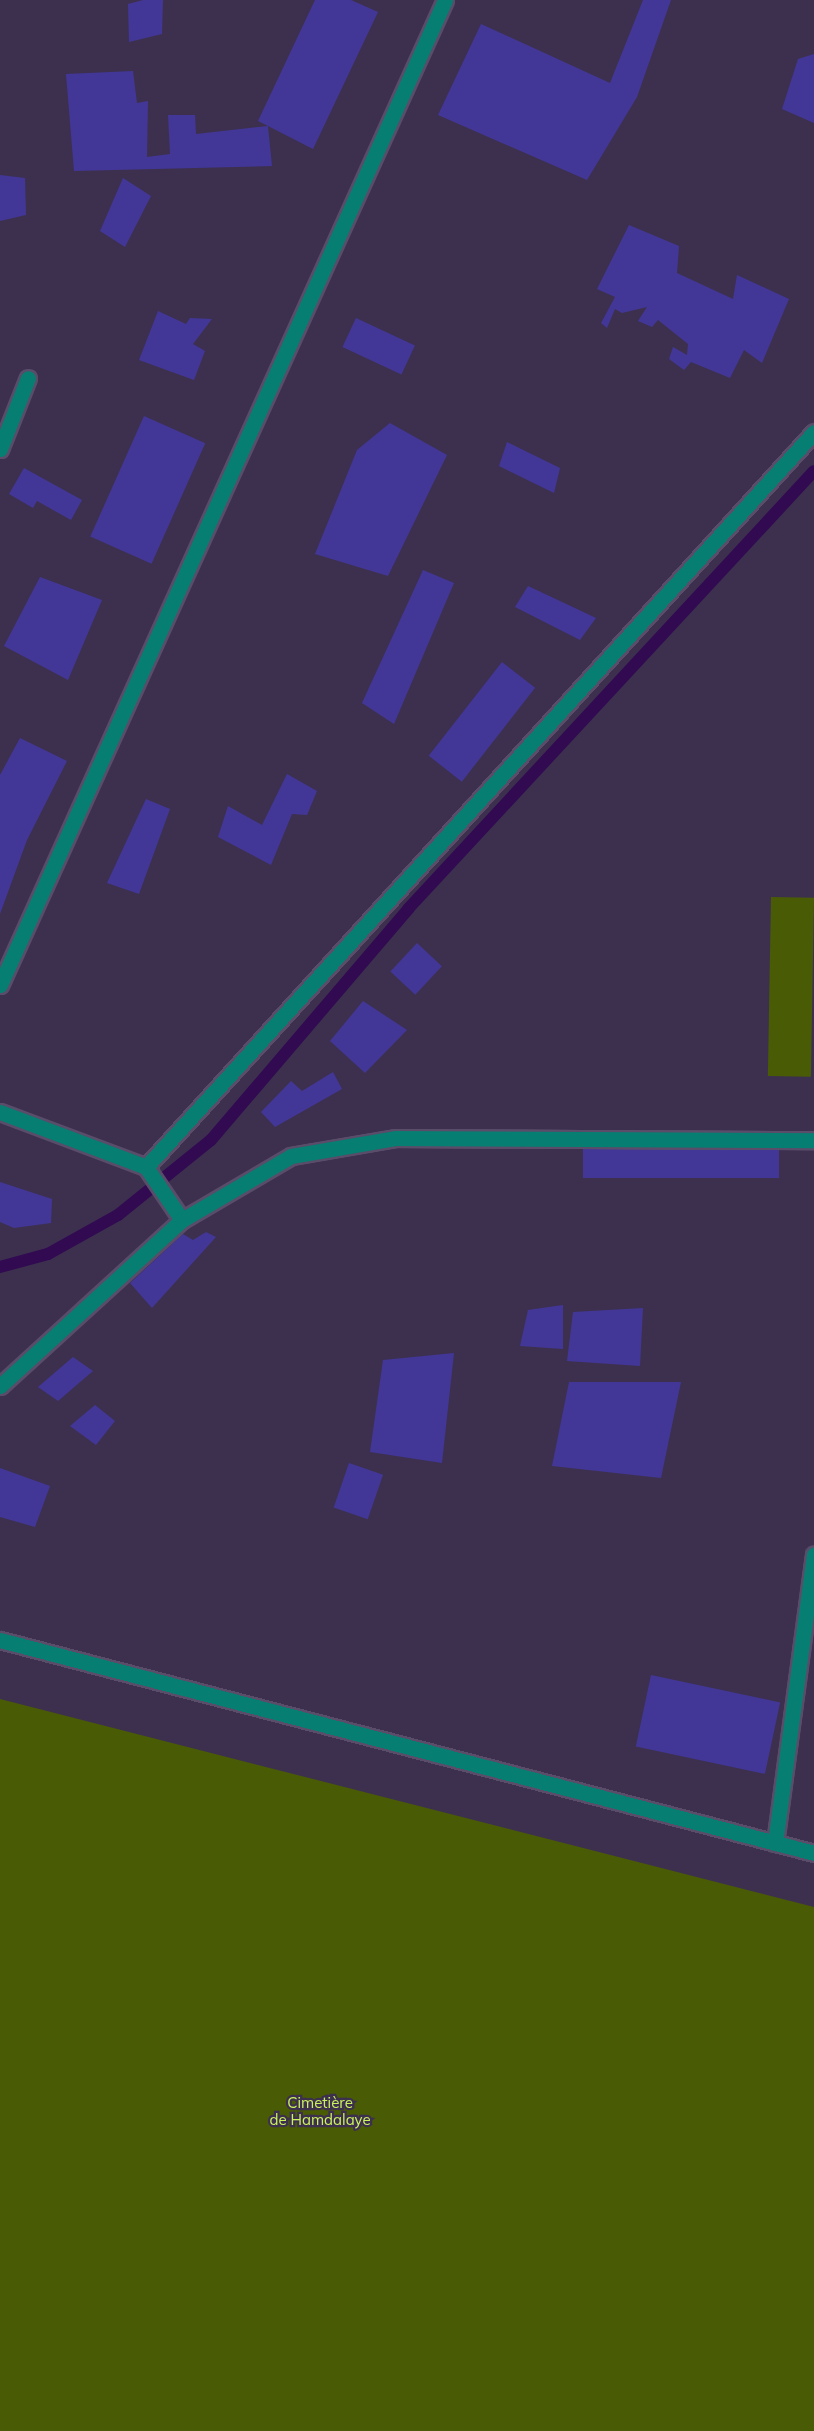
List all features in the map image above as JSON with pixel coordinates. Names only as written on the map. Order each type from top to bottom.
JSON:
[{"type":"street","points":[[0,985],[445,0]]},
{"type":"street","points":[[0,449],[28,378]]},
{"type":"street","points":[[146,1167],[814,432]]},
{"type":"street","points":[[0,1112],[146,1167],[182,1220]]},
{"type":"street","points":[[0,1386],[182,1220],[291,1156],[396,1138],[814,1140]]},
{"type":"street","points":[[775,1843],[814,1555]]},
{"type":"street","points":[[0,1640],[814,1853]]},
{"type":"green space","points":[[771,897],[814,898],[811,1077],[768,1076]]},
{"type":"green space","name":"Cimetière de Hamdalaye","points":[[0,1699],[814,1907],[814,2431],[0,2431]]},
{"type":"building","points":[[143,0],[163,0],[162,34],[129,42],[128,4]]},
{"type":"building","points":[[315,0],[351,0],[378,12],[313,149],[258,121]]},
{"type":"building","points":[[643,0],[671,0],[637,97],[587,180],[438,115],[481,24],[610,83]]},
{"type":"building","points":[[814,54],[814,123],[782,109],[798,59]]},
{"type":"building","points":[[133,71],[137,103],[148,101],[147,157],[170,154],[168,115],[195,115],[196,134],[268,126],[272,166],[74,171],[66,74]]},
{"type":"building","points":[[0,175],[25,178],[26,215],[0,221]]},
{"type":"building","points":[[123,178],[151,196],[125,247],[100,231]]},
{"type":"building","points":[[629,225],[679,246],[677,273],[733,299],[737,275],[789,299],[762,363],[744,350],[730,378],[691,362],[684,370],[669,359],[673,347],[687,355],[688,344],[658,320],[652,327],[638,321],[647,307],[622,313],[615,309],[607,328],[601,323],[615,297],[597,289]]},
{"type":"building","points":[[158,311],[186,324],[190,318],[212,319],[193,344],[205,351],[194,380],[139,360]]},
{"type":"building","points":[[356,318],[415,345],[401,374],[342,347]]},
{"type":"building","points":[[144,416],[205,443],[152,564],[90,537]]},
{"type":"building","points":[[390,423],[447,455],[388,576],[315,554],[357,450]]},
{"type":"building","points":[[507,442],[560,468],[554,493],[499,466]]},
{"type":"building","points":[[24,468],[82,500],[71,520],[37,501],[33,508],[9,494]]},
{"type":"building","points":[[423,570],[454,583],[394,724],[362,703]]},
{"type":"building","points":[[40,577],[102,600],[68,680],[4,646]]},
{"type":"building","points":[[528,586],[596,618],[580,640],[515,607]]},
{"type":"building","points":[[502,662],[535,688],[462,782],[429,756]]},
{"type":"building","points":[[20,738],[67,761],[27,840],[0,914],[0,775]]},
{"type":"building","points":[[287,774],[317,791],[307,815],[292,814],[271,865],[218,837],[228,806],[262,825]]},
{"type":"building","points":[[146,799],[170,809],[139,894],[107,883]]},
{"type":"building","points":[[417,943],[442,966],[415,995],[390,972]]},
{"type":"building","points":[[363,1001],[407,1030],[365,1073],[330,1041]]},
{"type":"building","points":[[333,1072],[342,1089],[275,1127],[261,1112],[291,1081],[302,1091]]},
{"type":"building","points":[[583,1139],[779,1139],[779,1178],[583,1178]]},
{"type":"building","points":[[0,1182],[52,1199],[51,1223],[14,1228],[0,1222]]},
{"type":"building","points":[[206,1232],[216,1237],[152,1308],[130,1283],[183,1234],[193,1240]]},
{"type":"building","points":[[563,1305],[563,1349],[520,1346],[528,1310]]},
{"type":"building","points":[[643,1308],[640,1366],[567,1361],[573,1312]]},
{"type":"building","points":[[454,1353],[442,1463],[370,1452],[383,1360]]},
{"type":"building","points":[[73,1357],[93,1371],[58,1401],[38,1387]]},
{"type":"building","points":[[569,1382],[681,1382],[661,1478],[552,1466]]},
{"type":"building","points":[[95,1405],[115,1421],[96,1445],[70,1426]]},
{"type":"building","points":[[349,1463],[383,1475],[368,1519],[334,1507]]},
{"type":"building","points":[[0,1468],[50,1486],[35,1527],[0,1517]]},
{"type":"building","points":[[651,1675],[780,1702],[765,1774],[636,1746]]},
{"type":"waterway","points":[[0,1267],[48,1254],[118,1215],[211,1140],[408,909],[814,471]]}]
